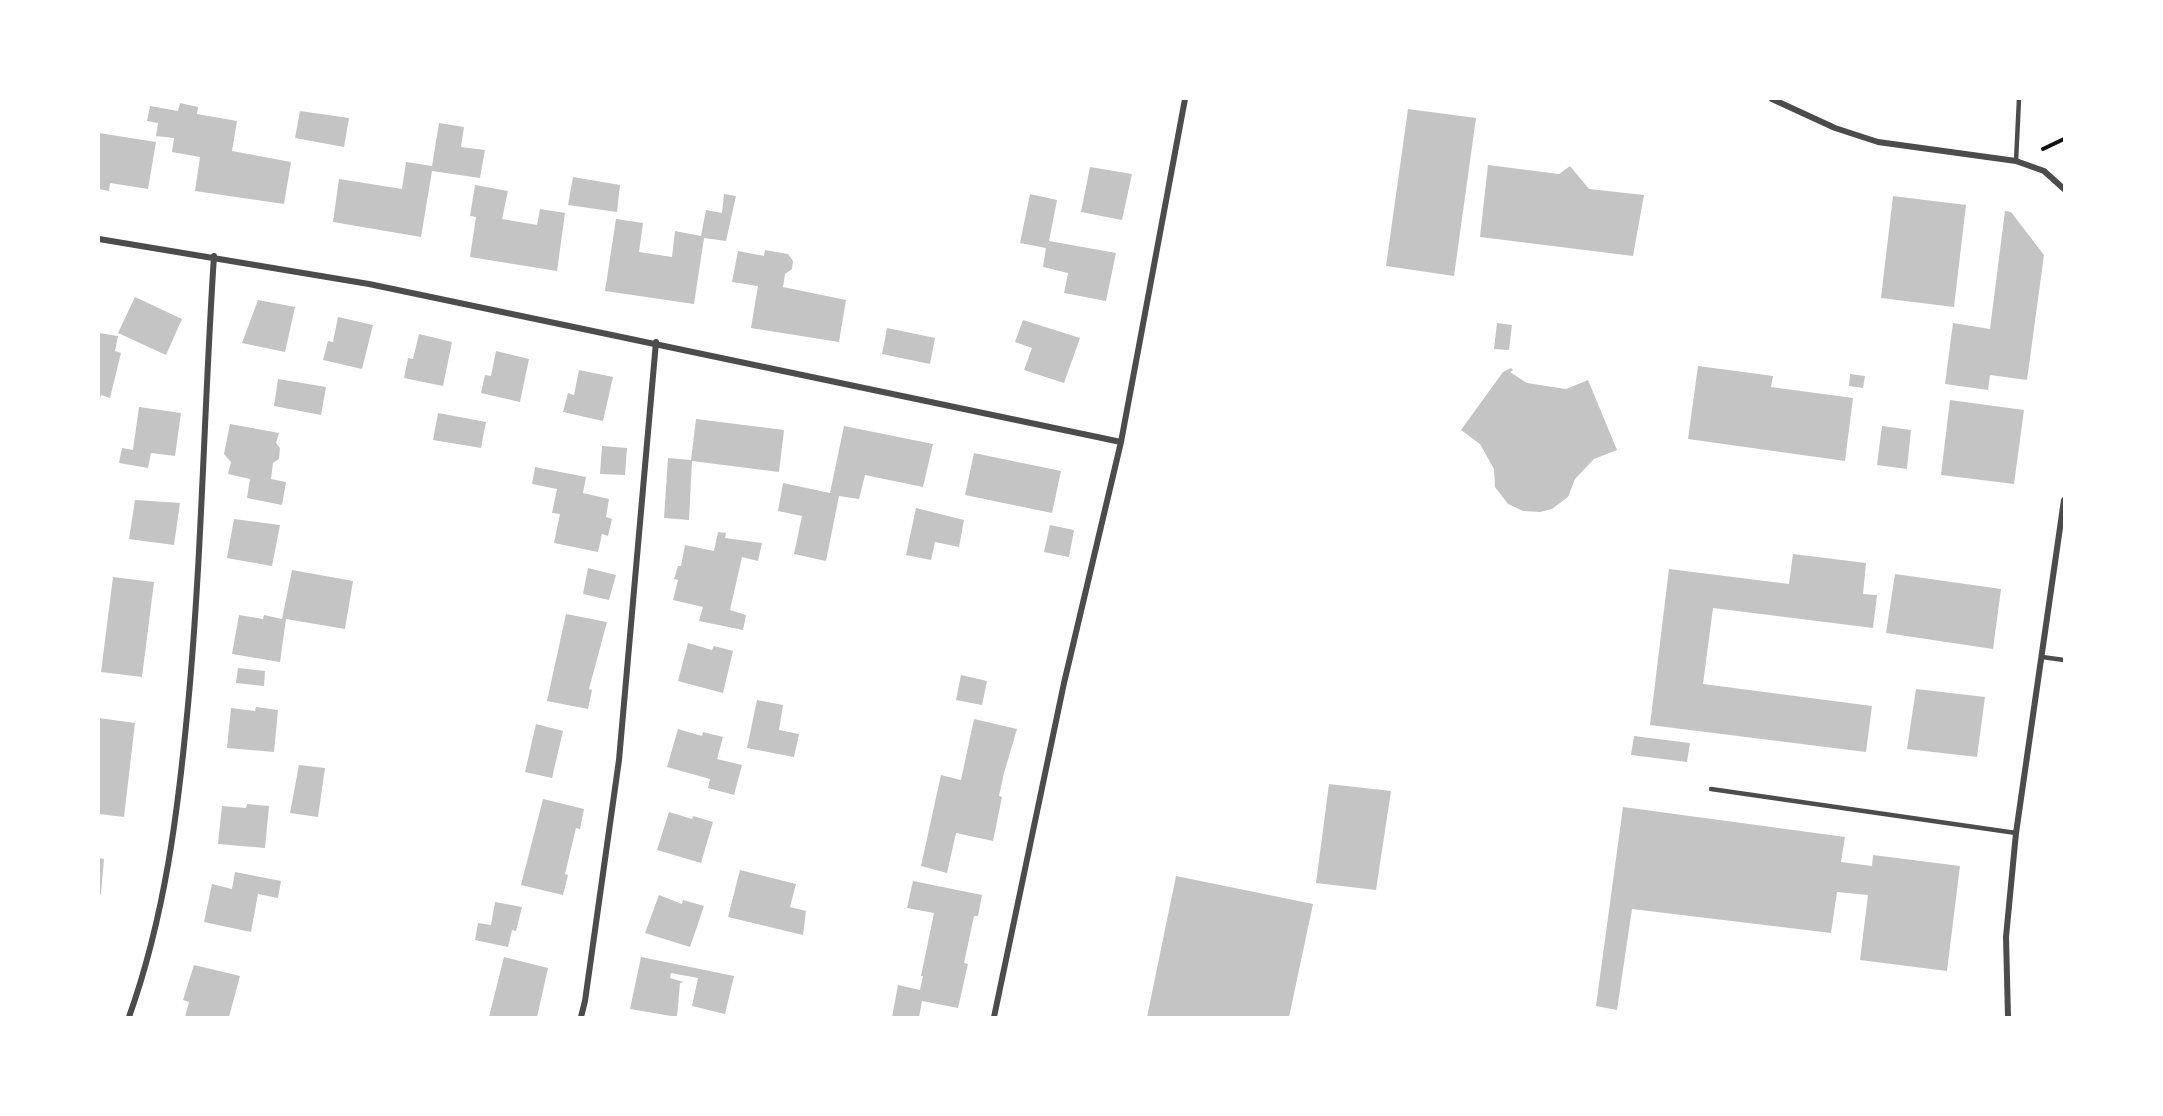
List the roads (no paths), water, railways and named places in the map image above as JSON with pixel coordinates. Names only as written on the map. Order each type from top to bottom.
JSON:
[{"type":"street","points":[[994,1017],[1064,683],[1121,442],[1185,99]]},
{"type":"street","points":[[1772,99],[1834,128],[1878,142],[2016,161],[2044,171],[2064,189]]},
{"type":"street","points":[[99,239],[214,256],[369,284],[657,342],[1121,442]]},
{"type":"street","points":[[129,1017],[148,965],[165,893],[182,766],[196,614],[214,256]]},
{"type":"street","points":[[581,1017],[620,760],[657,342]]},
{"type":"street","points":[[2008,1017],[2006,938],[2016,833],[2064,500]]},
{"type":"lane","points":[[2016,161],[2019,99]]},
{"type":"lane","points":[[2042,657],[2064,660]]},
{"type":"lane","points":[[1711,789],[2016,833]]}]
